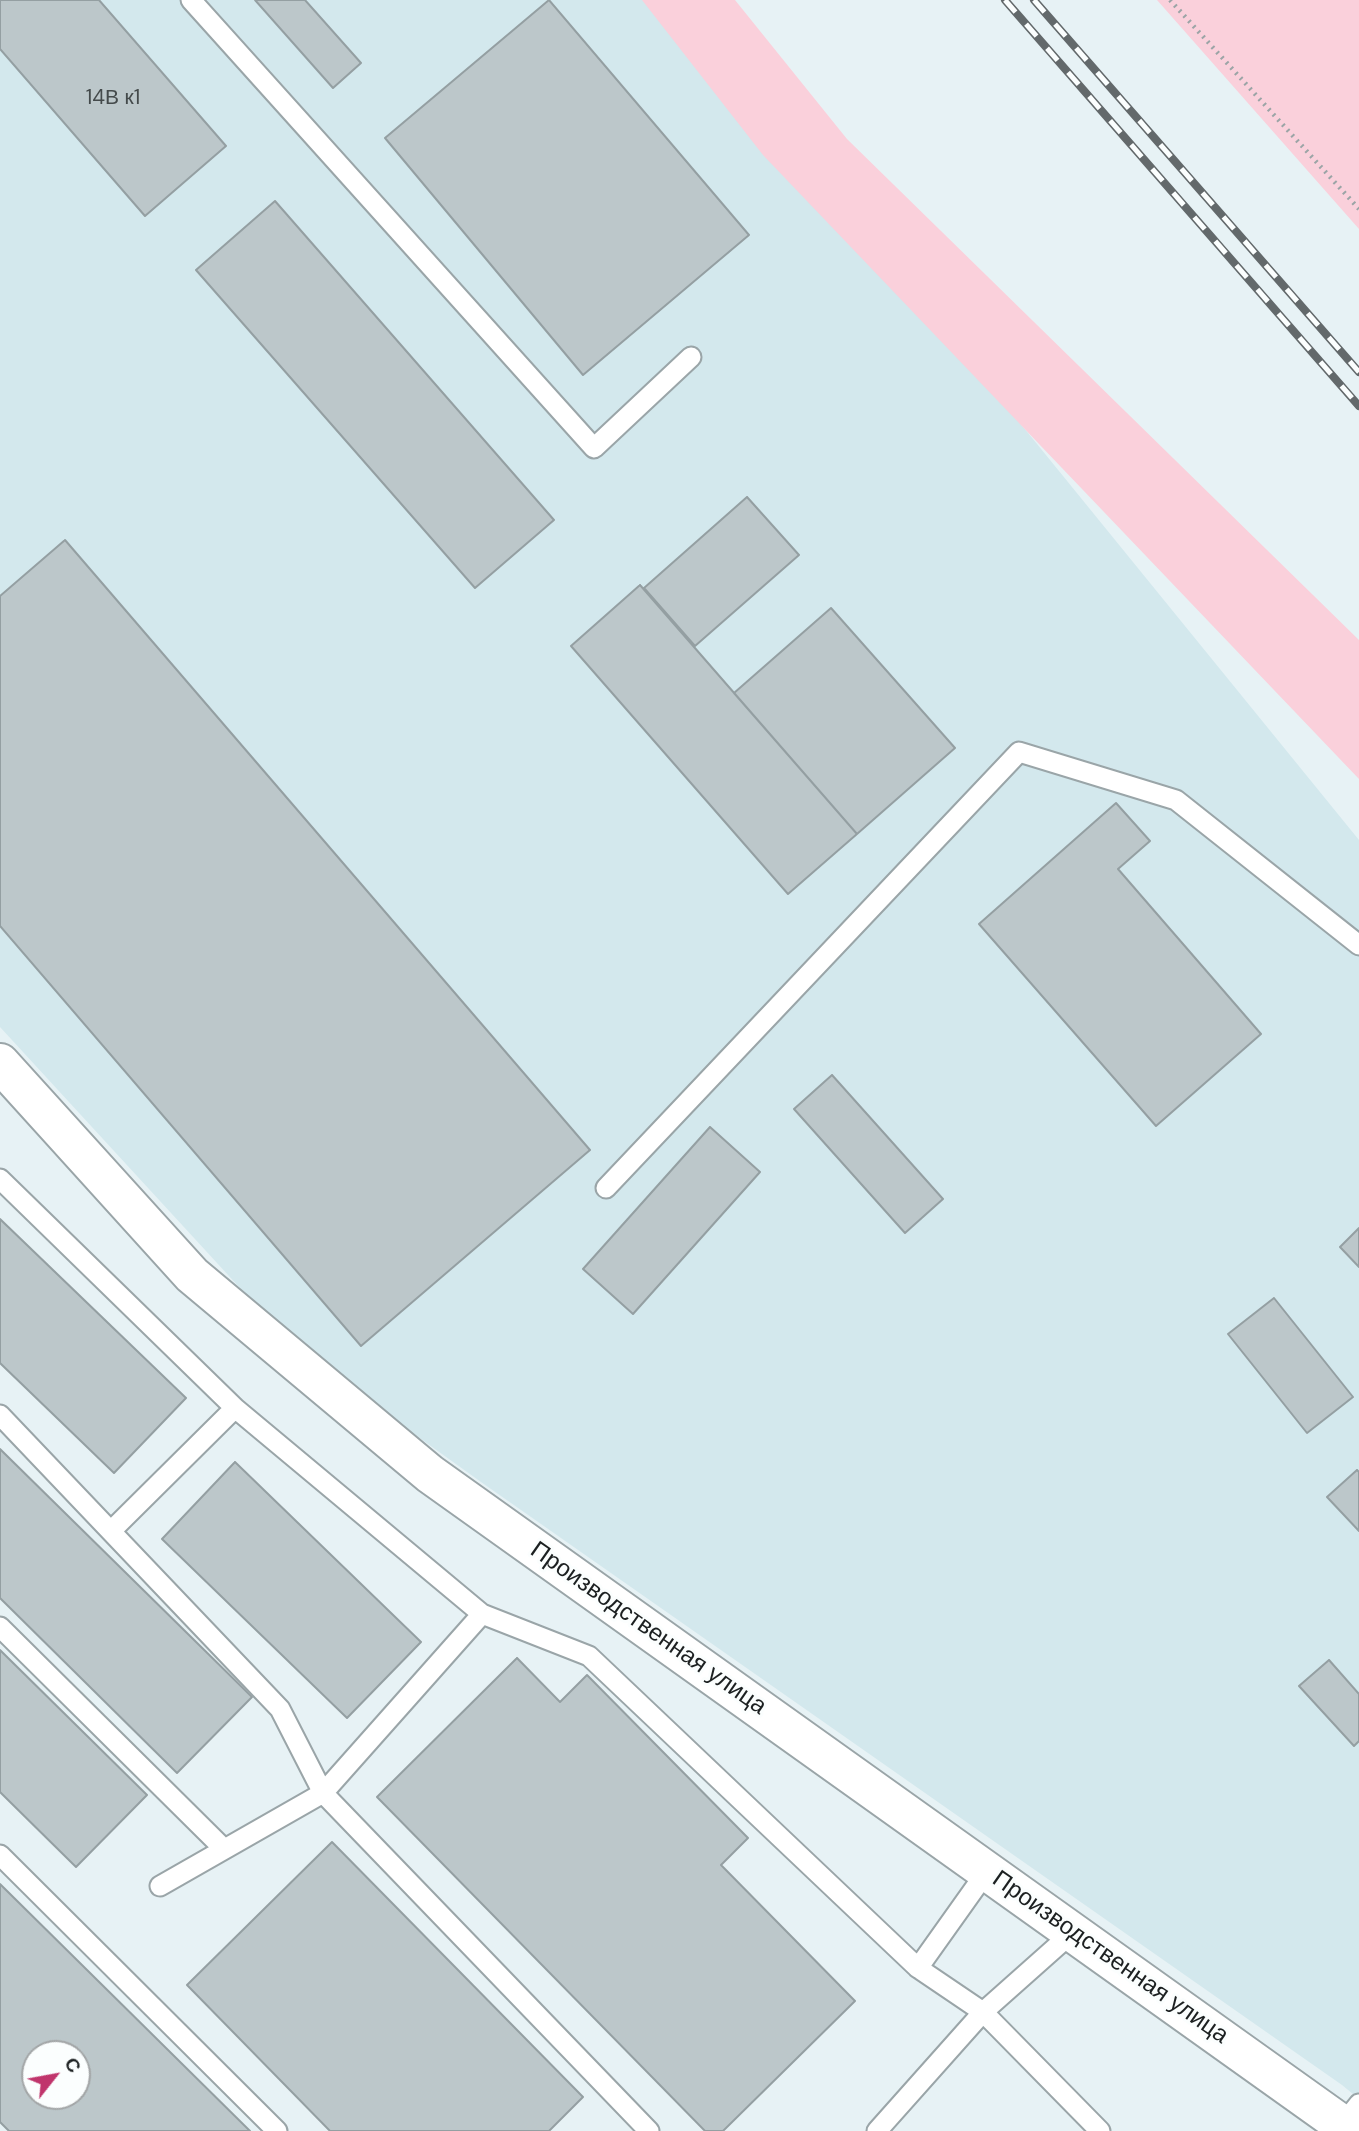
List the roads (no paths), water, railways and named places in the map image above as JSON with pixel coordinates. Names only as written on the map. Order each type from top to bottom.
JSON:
[{"type":"street","name":"Производственная улица","points":[[0,1063],[192,1275],[430,1474],[1073,1932],[1351,2119]]},
{"type":"lane","points":[[191,0],[594,449],[691,357]]},
{"type":"lane","points":[[606,1188],[1019,752],[1176,800],[1359,945]]},
{"type":"lane","points":[[0,1179],[235,1408],[482,1614],[589,1656],[918,1968],[984,2012],[1100,2131]]},
{"type":"lane","points":[[111,1531],[235,1408]]},
{"type":"lane","points":[[0,1415],[280,1709],[323,1793],[649,2131]]},
{"type":"lane","points":[[160,1886],[323,1793],[482,1614]]},
{"type":"lane","points":[[0,1627],[224,1850]]},
{"type":"lane","points":[[0,1855],[276,2131]]},
{"type":"lane","points":[[918,1968],[987,1871]]},
{"type":"lane","points":[[877,2131],[984,2012],[1073,1932]]},
{"type":"railway","points":[[1005,0],[1359,406]]},
{"type":"railway","points":[[1034,0],[1359,372]]}]
